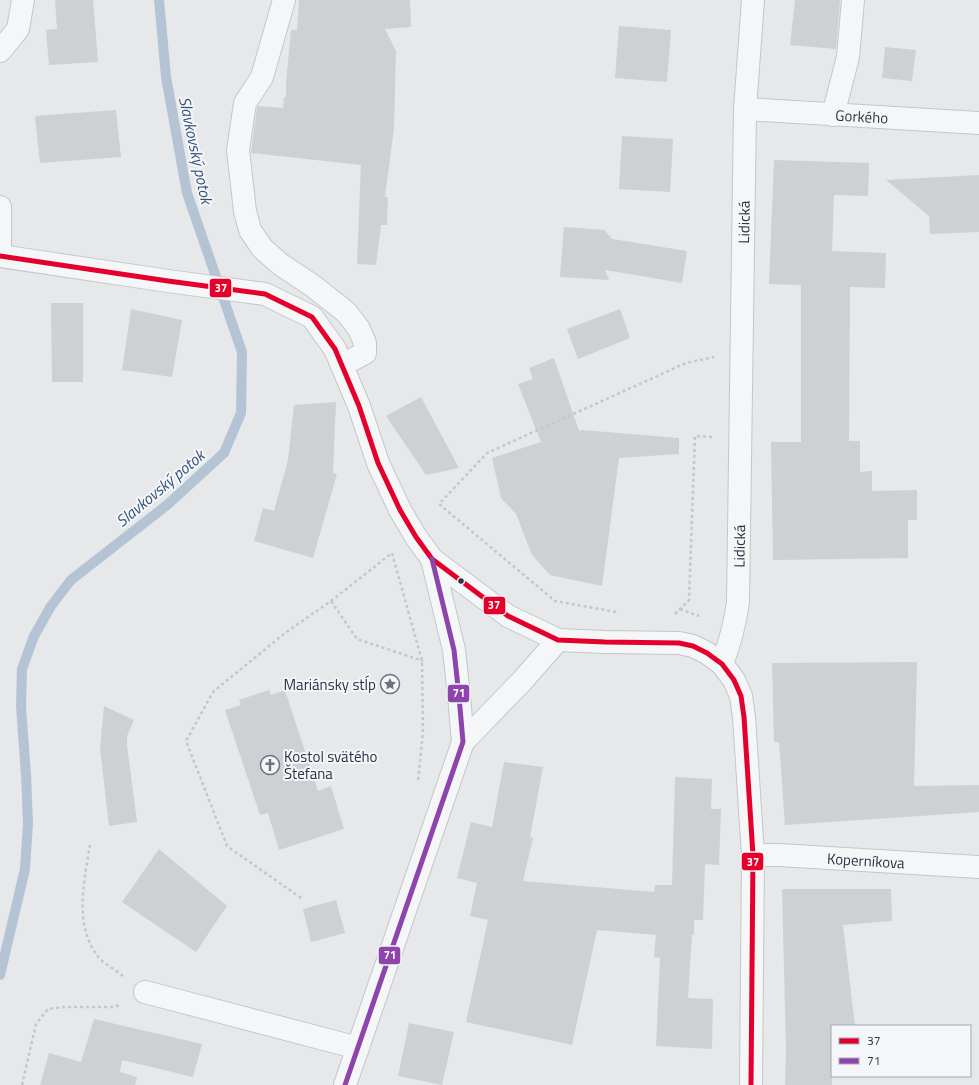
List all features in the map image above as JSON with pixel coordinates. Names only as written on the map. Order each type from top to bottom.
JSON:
[{"type":"street","points":[[0,51],[18,29],[23,0]]},
{"type":"street","points":[[284,0],[262,77],[245,103],[238,150],[245,211],[250,230],[262,248],[280,264],[314,286],[346,312],[359,329],[365,343],[365,352],[342,365]]},
{"type":"street","name":"Lidická","points":[[722,664],[735,625],[738,602],[745,109],[753,0]]},
{"type":"street","points":[[833,115],[848,57],[853,0]]},
{"type":"street","name":"Gorkého","points":[[745,109],[979,123]]},
{"type":"street","points":[[0,207],[0,256],[265,294],[312,317],[335,349],[359,406],[378,462],[397,504],[416,537],[432,559],[508,616],[558,640],[679,643],[693,646],[707,653],[722,664],[734,680],[741,696],[744,717],[753,855],[751,1085]]},
{"type":"street","points":[[345,1085],[463,742],[454,650],[432,559]]},
{"type":"street","points":[[463,742],[558,640]]},
{"type":"street","name":"Koperníkova","points":[[753,855],[779,855],[979,867]]},
{"type":"street","points":[[145,992],[358,1048]]},
{"type":"path","points":[[623,613],[555,601],[438,504],[487,453],[686,363],[715,357]]},
{"type":"path","points":[[672,617],[689,600],[695,436],[714,436]]},
{"type":"path","points":[[301,898],[227,846],[186,741],[213,692],[285,632],[331,601],[392,553],[422,661],[423,731],[417,785]]},
{"type":"path","points":[[331,601],[357,639],[422,661],[454,650]]},
{"type":"path","points":[[680,609],[699,616]]},
{"type":"path","points":[[22,1085],[36,1024],[48,1009],[64,1007],[115,1007],[145,992],[101,959],[86,937],[82,900],[90,845]]},
{"type":"building","points":[[55,0],[93,0],[98,62],[49,65],[46,30],[57,29]]},
{"type":"building","points":[[299,0],[410,0],[411,27],[385,29],[396,51],[394,128],[385,197],[388,197],[387,225],[381,225],[376,265],[357,264],[361,165],[251,153],[258,106],[283,108],[284,97],[286,97],[291,30],[297,30]]},
{"type":"building","points":[[795,0],[840,0],[836,49],[790,45]]},
{"type":"building","points":[[619,26],[671,30],[667,82],[615,78]]},
{"type":"building","points":[[885,47],[916,50],[912,81],[882,78]]},
{"type":"building","points":[[116,110],[121,157],[40,163],[35,116]]},
{"type":"building","points":[[622,136],[673,139],[670,192],[619,189]]},
{"type":"building","points":[[774,160],[869,163],[868,196],[834,195],[832,251],[886,253],[885,288],[850,287],[849,441],[860,441],[860,472],[872,471],[872,491],[917,490],[917,520],[908,520],[908,558],[773,560],[771,442],[801,442],[801,285],[769,284]]},
{"type":"building","points":[[979,175],[979,232],[930,234],[929,216],[886,180]]},
{"type":"building","points":[[564,227],[604,230],[612,239],[687,251],[682,283],[605,270],[609,280],[560,277]]},
{"type":"building","points":[[51,303],[83,303],[83,382],[52,382]]},
{"type":"building","points":[[131,309],[182,320],[172,377],[122,370]]},
{"type":"building","points":[[620,309],[630,338],[578,359],[567,329]]},
{"type":"building","points":[[554,358],[579,431],[582,430],[679,438],[679,454],[619,458],[602,586],[550,575],[532,555],[516,514],[501,498],[492,458],[541,442],[518,384],[533,379],[529,368]]},
{"type":"building","points":[[421,397],[459,468],[426,475],[386,416]]},
{"type":"building","points":[[336,402],[333,473],[337,474],[313,558],[254,541],[263,508],[274,511],[288,460],[294,405]]},
{"type":"building","points":[[917,662],[914,786],[979,785],[979,812],[785,825],[779,742],[774,742],[772,663]]},
{"type":"building","name":"Kostol svätého Štefana","points":[[269,690],[271,695],[285,690],[318,791],[331,786],[344,829],[279,850],[268,813],[260,815],[225,710],[241,705],[239,700]]},
{"type":"building","points":[[104,706],[134,720],[127,736],[127,745],[137,822],[109,826],[100,748]]},
{"type":"building","points":[[504,762],[543,767],[530,837],[533,838],[523,881],[654,892],[655,885],[672,885],[675,777],[712,779],[711,809],[721,809],[719,865],[705,864],[703,920],[694,920],[688,998],[713,999],[712,1049],[656,1046],[660,958],[654,957],[656,935],[597,930],[572,1045],[466,1022],[488,920],[470,916],[477,883],[457,878],[471,822],[492,827]]},
{"type":"building","points":[[159,849],[227,906],[196,952],[122,902]]},
{"type":"building","points":[[782,889],[891,889],[892,921],[843,925],[855,1025],[831,1025],[832,1085],[785,1085],[786,1050]]},
{"type":"building","points":[[336,900],[345,933],[311,942],[303,909]]},
{"type":"building","points":[[94,1019],[202,1044],[193,1077],[122,1060],[120,1072],[137,1077],[135,1085],[40,1085],[49,1053],[81,1062]]},
{"type":"building","points":[[409,1023],[454,1032],[442,1085],[398,1076]]},
{"type":"waterway","name":"Slavkovský potok","points":[[0,975],[25,869],[28,823],[21,706],[22,669],[34,636],[51,606],[71,580],[167,505],[224,453],[241,413],[242,352],[187,193],[166,77],[159,0]]},
{"type":"transit line","name":"37","points":[[0,256],[265,294],[312,317],[335,349],[359,406],[378,463],[400,510],[416,537],[432,559],[508,616],[558,640],[679,643],[693,646],[707,653],[722,664],[734,680],[741,696],[744,717],[753,855],[751,1085]]},
{"type":"transit line","name":"71","points":[[345,1085],[463,742],[454,650],[432,559]]},
{"type":"place","name":"Mariánsky stĺp","points":[[390,684]]},
{"type":"place","name":"Kostol svätého Štefana","points":[[270,765]]}]
